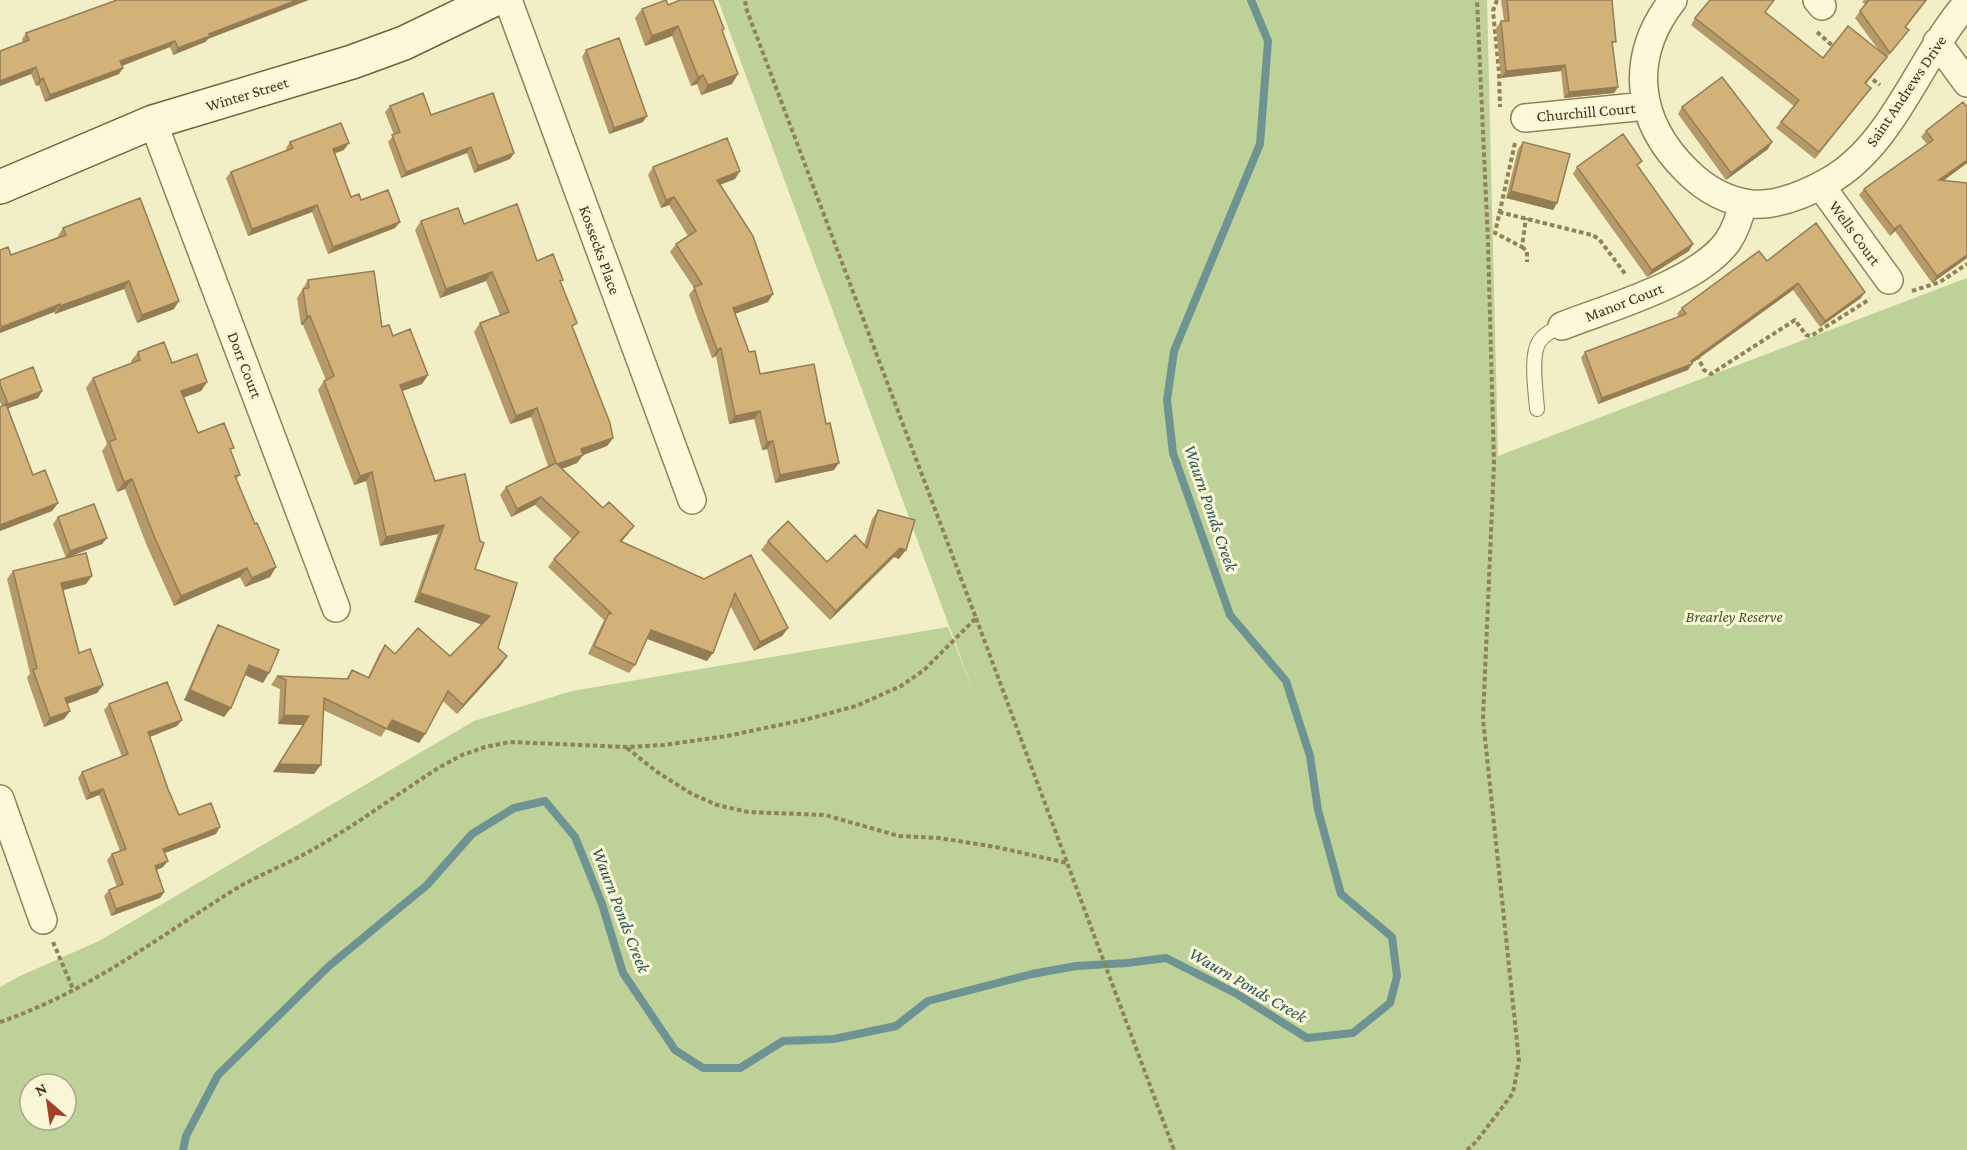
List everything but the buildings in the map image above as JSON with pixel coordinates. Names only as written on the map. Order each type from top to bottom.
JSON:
[{"type":"street","name":"Winter Street","points":[[0,187],[153,122],[352,62],[404,43],[493,0]]},
{"type":"street","name":"Kossecks Place","points":[[508,0],[692,500]]},
{"type":"street","name":"Saint Andrews Drive","points":[[1673,0],[1660,17],[1650,40],[1643,81],[1647,106],[1658,135],[1683,167],[1712,191],[1743,203],[1784,200],[1821,186],[1855,162],[1875,142],[1937,42],[1967,3]]},
{"type":"street","points":[[1937,42],[1967,83]]},
{"type":"street","name":"Churchill Court","points":[[1513,125],[1647,106]]},
{"type":"street","name":"Dorr Court","points":[[153,122],[336,608]]},
{"type":"street","name":"Wells Court","points":[[1821,186],[1888,285]]},
{"type":"street","name":"Manor Court","points":[[1562,326],[1688,275],[1722,248],[1736,227],[1743,203]]},
{"type":"street","points":[[0,798],[44,920]]},
{"type":"lane","name":"Manor Court","points":[[1537,409],[1536,347],[1545,335],[1562,326]]},
{"type":"path","points":[[745,0],[746,8],[1119,998],[1174,1150]]},
{"type":"path","points":[[1467,1150],[1476,1142],[1513,1093],[1519,1061],[1483,719],[1494,462],[1488,242],[1477,0]]},
{"type":"path","points":[[1497,0],[1493,11],[1499,72],[1513,125],[1515,145],[1495,233],[1522,247],[1527,252],[1527,262]]},
{"type":"path","points":[[1819,11],[1817,32],[1841,53]]},
{"type":"path","points":[[1864,73],[1880,85],[1899,106]]},
{"type":"path","points":[[1499,212],[1595,237],[1641,295]]},
{"type":"path","points":[[1522,247],[1526,218]]},
{"type":"path","points":[[1696,354],[1704,370],[1714,373],[1795,320],[1806,335],[1813,335],[1888,285],[1899,294],[1945,279],[1967,264]]},
{"type":"path","points":[[0,1022],[41,1007],[116,966],[231,892],[310,851],[462,755],[510,742],[626,747],[664,745],[727,736],[808,719],[856,706],[901,686],[924,670],[976,618]]},
{"type":"path","points":[[626,747],[657,772],[692,794],[717,805],[748,812],[825,815],[899,836],[939,838],[996,847],[1068,863]]},
{"type":"path","points":[[44,920],[73,988]]},
{"type":"green space","name":"Brearley Reserve","points":[[718,0],[1487,0],[1498,456],[1967,278],[1967,1150],[0,1150],[0,987],[99,941],[474,721],[572,691],[948,627],[975,696]]},
{"type":"waterway","name":"Waurn Ponds Creek","points":[[183,1150],[186,1136],[218,1075],[329,966],[427,885],[472,834],[514,808],[545,801],[575,837],[602,904],[623,973],[675,1050],[703,1068],[740,1068],[783,1041],[834,1039],[896,1026],[928,1001],[1032,974],[1076,966],[1166,958],[1237,994],[1307,1038],[1353,1033],[1390,1003],[1397,976],[1392,937],[1341,894],[1318,810],[1310,756],[1286,681],[1230,615],[1173,453],[1167,400],[1174,351],[1260,144],[1268,41],[1251,0]]}]
